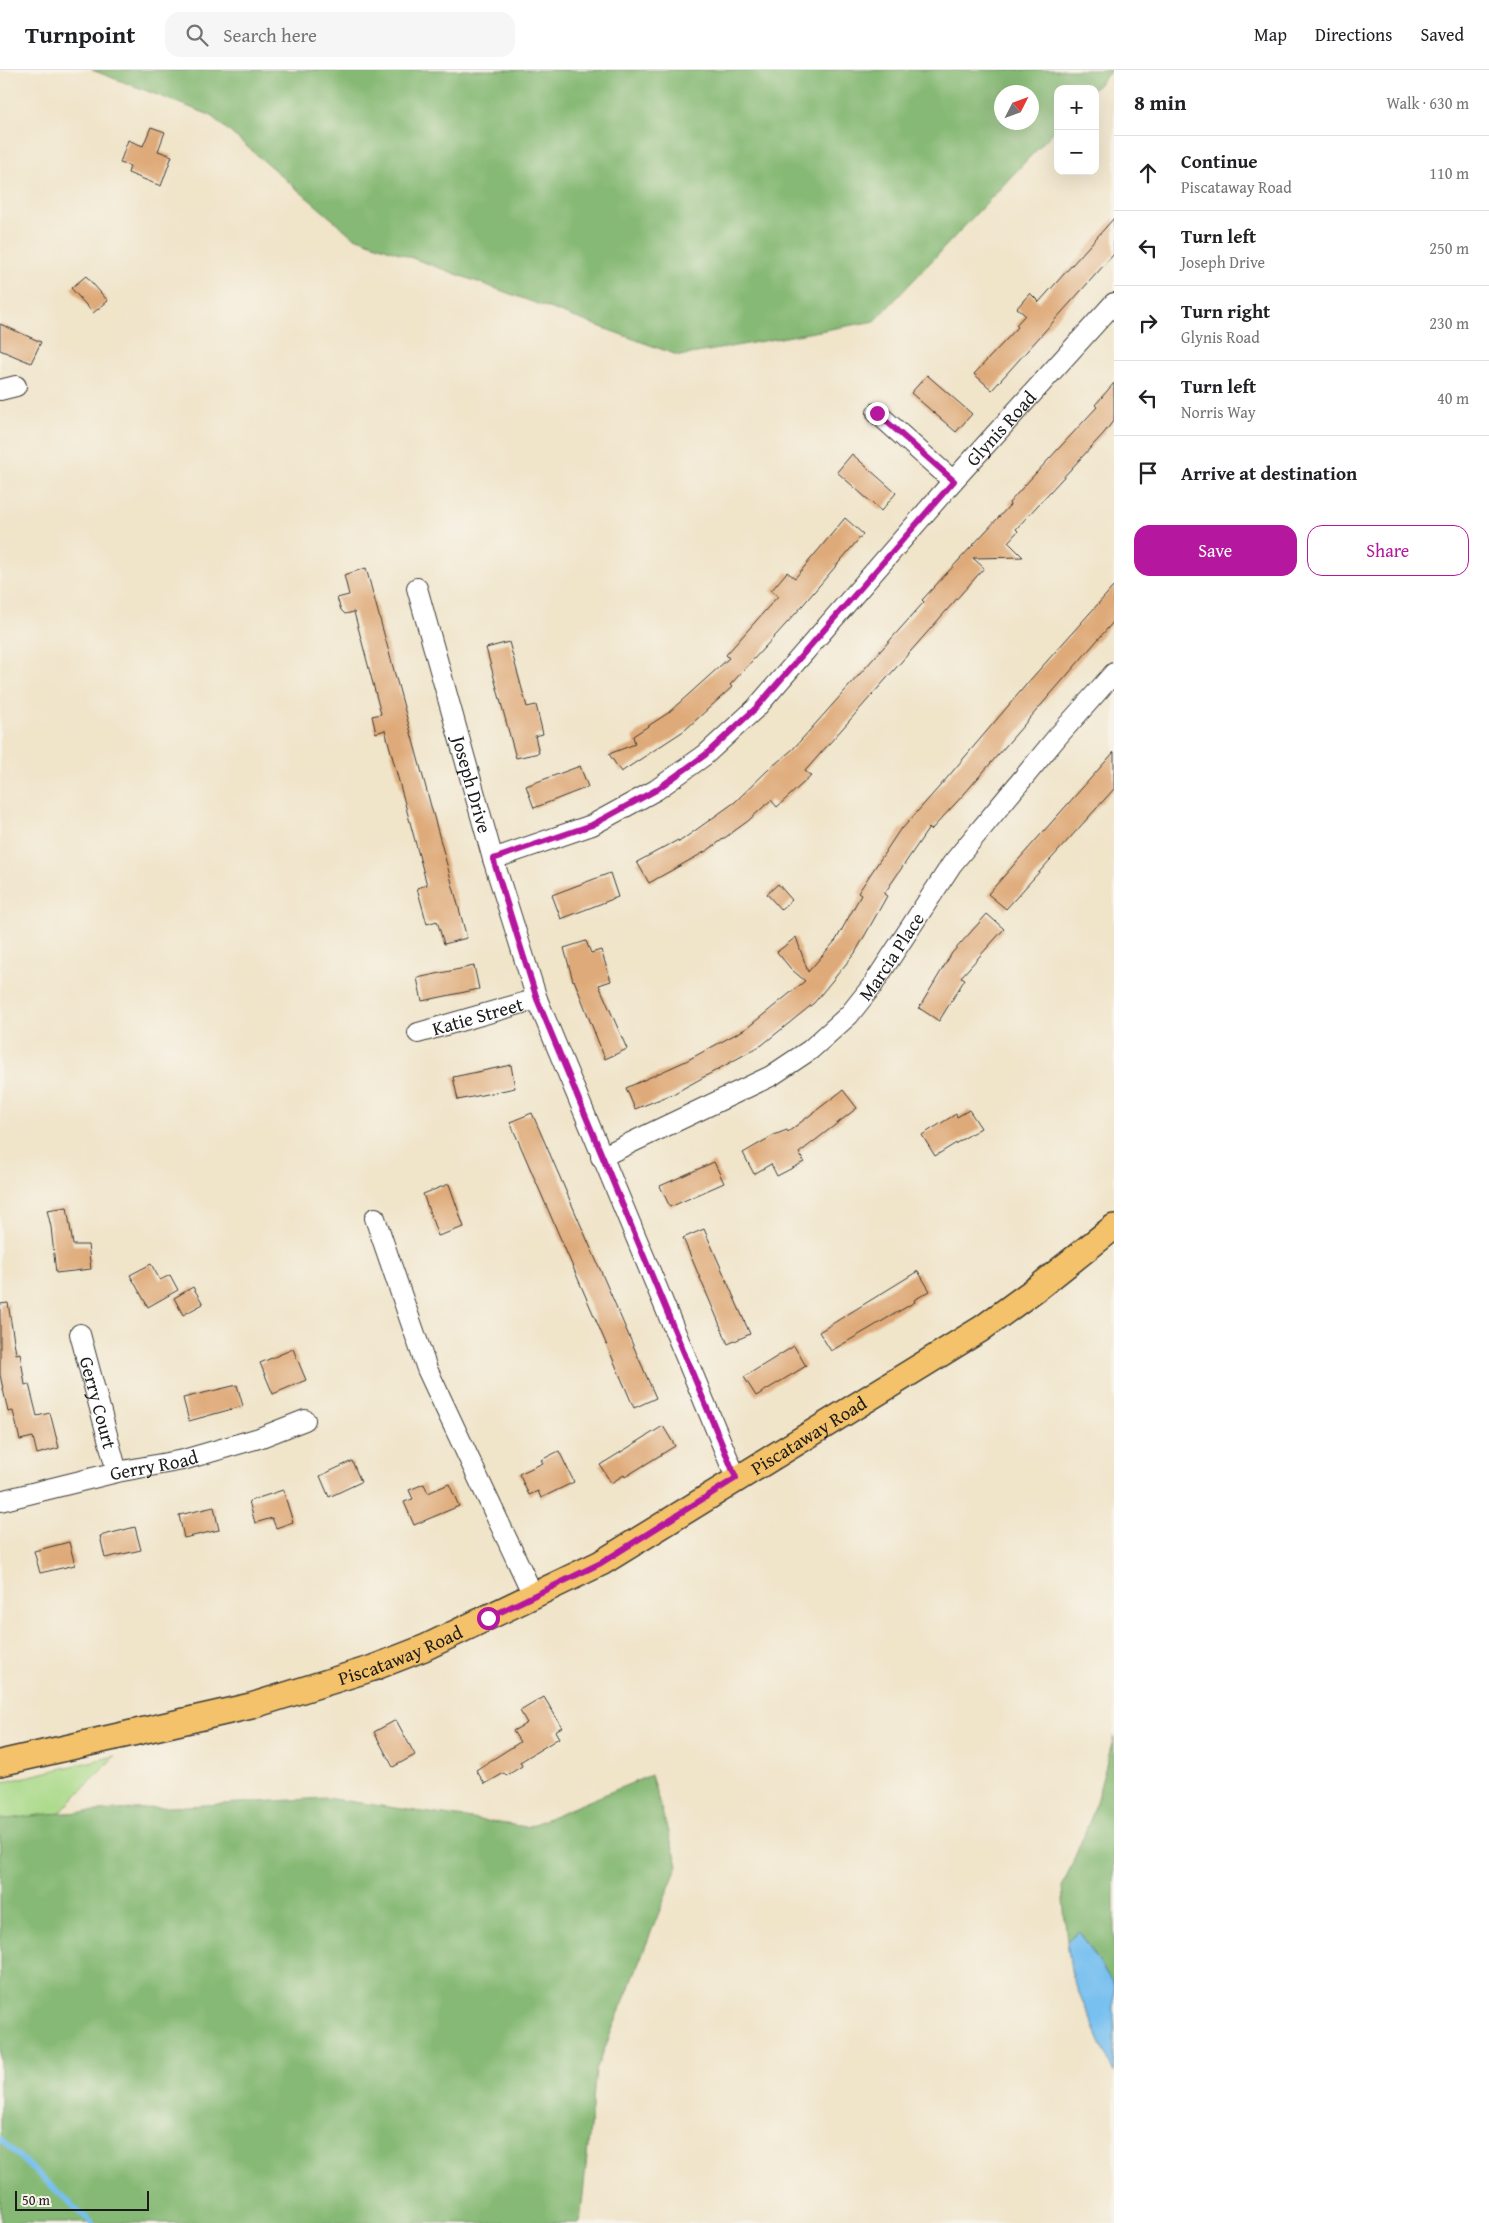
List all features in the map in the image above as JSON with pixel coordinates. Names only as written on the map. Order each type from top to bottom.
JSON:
[{"type":"main road","name":"Piscataway Road","points":[[0,1763],[268,1701],[373,1668],[424,1648],[534,1597],[601,1563],[736,1478],[981,1329],[1040,1286],[1114,1227]]},
{"type":"street","name":"Glynis Road","points":[[493,859],[592,825],[656,790],[705,755],[756,708],[954,481],[1114,303]]},
{"type":"street","points":[[877,413],[954,481]]},
{"type":"street","name":"Joseph Drive","points":[[417,588],[493,859],[537,999],[601,1157],[736,1478]]},
{"type":"street","name":"Marcia Place","points":[[601,1157],[771,1076],[810,1050],[850,1015],[872,986],[952,864],[1114,673]]},
{"type":"street","name":"Katie Street","points":[[418,1033],[537,999]]},
{"type":"street","points":[[375,1218],[427,1369],[534,1597]]},
{"type":"street","name":"Gerry Court","points":[[80,1334],[117,1472]]},
{"type":"street","name":"Gerry Road","points":[[0,1501],[117,1472],[192,1457],[259,1438],[305,1420]]},
{"type":"green space","points":[[92,70],[1112,70],[1098,85],[1054,85],[1054,131],[875,321],[680,356],[352,236],[210,115]]},
{"type":"green space","points":[[1114,1736],[1114,1985],[1079,1931],[1067,1942],[1062,1888],[1093,1813]]},
{"type":"green space","points":[[115,1756],[0,1874],[0,1783]]},
{"type":"green space","points":[[651,1775],[678,1865],[596,2070],[580,2223],[0,2223],[0,1820],[47,1814],[326,1798],[527,1827]]},
{"type":"water","points":[[1079,1931],[1114,1985],[1114,2073],[1072,1977],[1067,1942]]},
{"type":"building","points":[[151,127],[165,132],[158,151],[172,156],[161,186],[128,173],[130,166],[120,163],[128,140],[143,146]]},
{"type":"building","points":[[1114,218],[1114,254],[992,390],[974,374],[1018,327],[1016,325],[1025,315],[1017,308],[1030,293],[1039,302]]},
{"type":"building","points":[[86,276],[108,301],[93,313],[71,288]]},
{"type":"building","points":[[0,324],[41,342],[31,363],[0,350]]},
{"type":"building","points":[[927,375],[972,414],[956,432],[911,393]]},
{"type":"building","points":[[1114,383],[1114,420],[1016,529],[1018,531],[1008,542],[1023,557],[973,558],[984,568],[805,771],[811,776],[777,807],[771,800],[748,821],[708,850],[649,883],[637,862],[678,840],[679,842],[735,802],[793,749],[924,602],[922,600],[1097,407],[1095,405]]},
{"type":"building","points":[[852,454],[896,493],[881,511],[837,472]]},
{"type":"building","points":[[845,518],[863,534],[797,612],[730,685],[732,687],[685,730],[621,772],[609,754],[635,744],[633,736],[668,713],[729,658],[726,655],[778,596],[771,591],[787,572],[795,578]]},
{"type":"building","points":[[366,568],[467,938],[444,944],[437,921],[427,924],[417,888],[427,885],[385,730],[376,733],[372,716],[381,714],[354,612],[345,614],[341,610],[337,598],[349,595],[344,575]]},
{"type":"building","points":[[1114,586],[1114,621],[965,793],[931,830],[929,828],[884,894],[887,896],[855,953],[814,1003],[762,1045],[673,1094],[635,1109],[626,1088],[686,1061],[747,1028],[805,981],[791,969],[777,952],[796,937],[808,972],[836,940],[861,895],[858,893],[901,828]]},
{"type":"building","points":[[509,642],[527,707],[536,705],[543,734],[535,736],[539,753],[516,758],[486,648]]},
{"type":"building","points":[[1114,752],[1114,789],[1006,909],[988,894]]},
{"type":"building","points":[[580,766],[588,787],[534,808],[526,786]]},
{"type":"building","points":[[610,873],[618,897],[561,919],[552,895]]},
{"type":"building","points":[[778,884],[792,900],[781,910],[767,894]]},
{"type":"building","points":[[987,914],[1004,929],[961,977],[965,979],[939,1021],[919,1008],[952,953]]},
{"type":"building","points":[[586,941],[591,953],[601,950],[611,981],[599,985],[627,1049],[605,1059],[573,981],[564,948]]},
{"type":"building","points":[[474,966],[479,989],[422,1001],[417,978]]},
{"type":"building","points":[[511,1065],[515,1088],[458,1100],[453,1077]]},
{"type":"building","points":[[843,1090],[857,1108],[799,1153],[804,1162],[777,1176],[771,1164],[754,1174],[743,1153],[774,1135],[787,1130],[788,1132]]},
{"type":"building","points":[[969,1110],[981,1128],[935,1156],[922,1135],[956,1114],[957,1117]]},
{"type":"building","points":[[532,1113],[656,1398],[634,1408],[510,1122]]},
{"type":"building","points":[[714,1162],[724,1183],[670,1207],[660,1186]]},
{"type":"building","points":[[449,1184],[464,1227],[438,1236],[423,1194]]},
{"type":"building","points":[[67,1207],[73,1245],[88,1245],[91,1269],[56,1273],[51,1227],[47,1210]]},
{"type":"building","points":[[704,1229],[750,1334],[728,1344],[683,1238]]},
{"type":"building","points":[[151,1264],[160,1280],[170,1275],[178,1290],[148,1307],[130,1275]]},
{"type":"building","points":[[918,1271],[930,1291],[914,1300],[915,1302],[831,1351],[819,1332]]},
{"type":"building","points":[[193,1287],[203,1304],[183,1315],[174,1298]]},
{"type":"building","points":[[8,1303],[16,1354],[20,1353],[25,1385],[29,1384],[37,1416],[50,1413],[59,1448],[37,1454],[33,1437],[20,1440],[13,1411],[8,1412],[0,1375],[0,1304]]},
{"type":"building","points":[[794,1346],[806,1366],[756,1396],[744,1377]]},
{"type":"building","points":[[293,1349],[306,1380],[273,1394],[260,1363]]},
{"type":"building","points":[[237,1385],[243,1406],[189,1421],[183,1398]]},
{"type":"building","points":[[663,1426],[675,1446],[625,1477],[624,1475],[611,1483],[600,1465]]},
{"type":"building","points":[[559,1451],[574,1482],[541,1498],[538,1491],[529,1495],[519,1474],[543,1463],[541,1460]]},
{"type":"building","points":[[352,1461],[361,1482],[329,1497],[320,1476]]},
{"type":"building","points":[[424,1484],[428,1493],[449,1484],[459,1506],[414,1525],[404,1502],[413,1499],[409,1490]]},
{"type":"building","points":[[283,1490],[293,1522],[276,1528],[272,1518],[255,1523],[249,1501]]},
{"type":"building","points":[[214,1507],[219,1530],[184,1538],[179,1515]]},
{"type":"building","points":[[135,1527],[141,1550],[105,1558],[100,1536]]},
{"type":"building","points":[[69,1542],[75,1565],[40,1573],[34,1551]]},
{"type":"building","points":[[544,1697],[562,1727],[555,1731],[559,1738],[520,1762],[522,1766],[506,1776],[504,1773],[485,1784],[476,1770],[520,1742],[513,1731],[527,1723],[520,1711]]},
{"type":"building","points":[[396,1720],[415,1755],[393,1767],[374,1732]]},
{"type":"waterway","points":[[0,2139],[92,2223]]},
{"type":"route","points":[[488,1618],[601,1563],[736,1478],[601,1157],[537,999],[493,859],[592,825],[656,790],[687,770],[756,708],[954,481],[877,413]]}]
